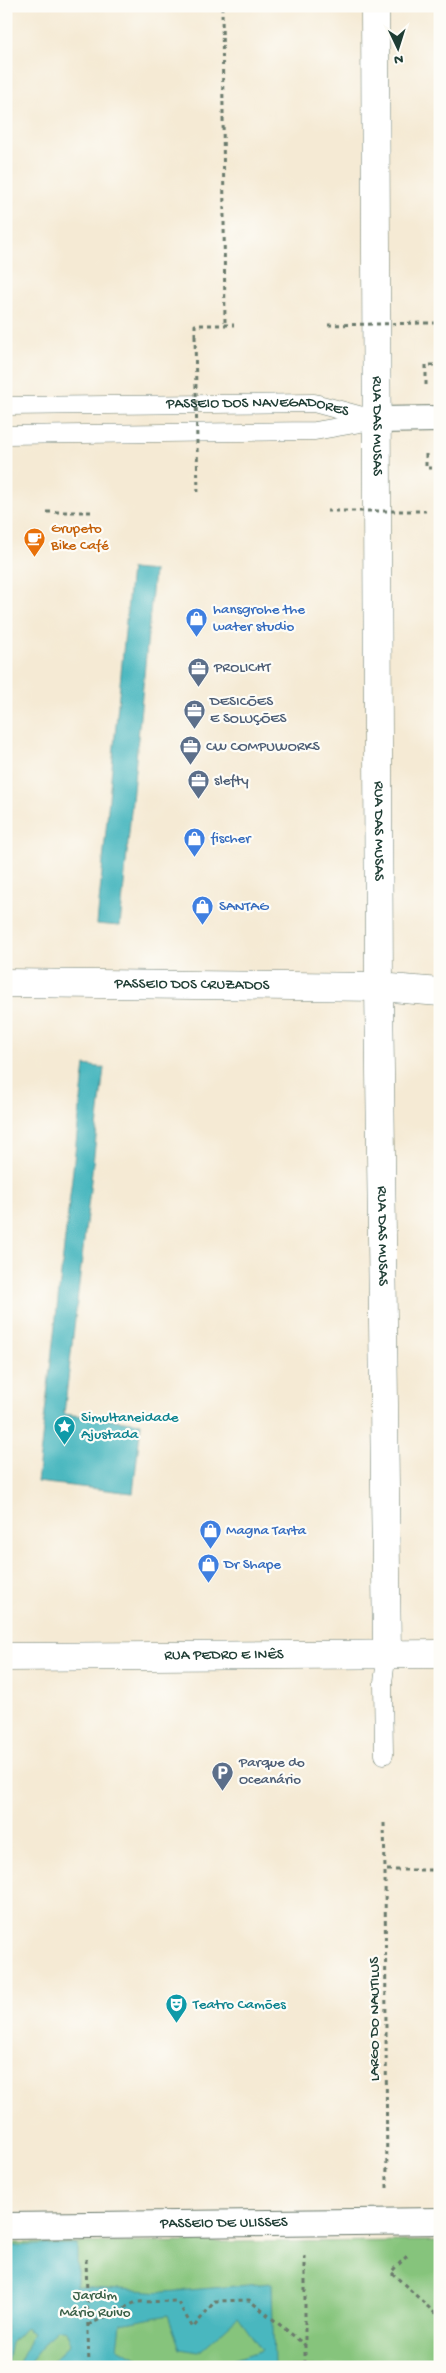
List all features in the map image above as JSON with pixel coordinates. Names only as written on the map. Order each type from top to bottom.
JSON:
[{"type":"street","name":"RUA DAS MUSAS","points":[[375,6],[379,987],[387,1654]]},
{"type":"street","points":[[377,420],[440,419]]},
{"type":"street","name":"PASSEIO DOS CRUZADOS","points":[[6,983],[379,987],[440,992]]},
{"type":"street","name":"RUA PEDRO E INÊS","points":[[6,1657],[440,1654]]},
{"type":"street","name":"PASSEIO DE ULISSES","points":[[6,2226],[440,2220]]},
{"type":"lane","name":"PASSEIO DOS NAVEGADORES","points":[[6,406],[314,403],[377,420]]},
{"type":"lane","name":"PASSEIO DOS NAVEGADORES","points":[[6,435],[315,431],[377,420]]},
{"type":"lane","points":[[384,1755],[383,1682],[387,1654]]},
{"type":"path","points":[[222,6],[224,325]]},
{"type":"path","points":[[328,325],[440,323]]},
{"type":"path","points":[[198,496],[195,325],[234,325]]},
{"type":"path","points":[[426,365],[440,365]]},
{"type":"path","points":[[426,468],[440,468]]},
{"type":"path","points":[[327,511],[426,511]]},
{"type":"path","points":[[47,512],[93,512]]},
{"type":"path","name":"LARGO DO NAUTILUS","points":[[384,1823],[386,1870],[388,2222]]},
{"type":"path","points":[[386,1870],[440,1870]]},
{"type":"path","points":[[304,2223],[305,2367]]},
{"type":"path","points":[[85,2226],[89,2367]]},
{"type":"path","points":[[412,2252],[391,2272],[440,2318]]},
{"type":"path","points":[[88,2325],[136,2302],[177,2301],[193,2328],[215,2301],[249,2300],[305,2345]]},
{"type":"green space","name":"Jardim Mário Ruivo","points":[[440,2241],[440,2367],[6,2367],[6,2243]]},
{"type":"water","points":[[131,569],[154,571],[120,926],[97,924]]},
{"type":"water","points":[[85,1065],[104,1068],[64,1414],[141,1423],[133,1493],[37,1482]]},
{"type":"water","points":[[77,2244],[77,2286],[164,2292],[272,2283],[274,2367],[232,2367],[235,2359],[262,2350],[238,2317],[199,2352],[180,2349],[168,2315],[121,2324],[118,2348],[154,2367],[46,2367],[71,2344],[66,2331],[56,2329],[28,2364],[29,2367],[17,2367],[33,2333],[25,2328],[11,2343],[6,2367],[6,2246]]},
{"type":"place","name":"Grupeto Bike Café","points":[[35,557]]},
{"type":"place","name":"hansgrohe the water studio","points":[[197,638]]},
{"type":"place","name":"PROLICHT","points":[[198,687]]},
{"type":"place","name":"DESICÕES E SOLUÇÕES","points":[[194,730]]},
{"type":"place","name":"CW COMPUWORKS","points":[[190,766]]},
{"type":"place","name":"slefty","points":[[198,800]]},
{"type":"place","name":"fischer","points":[[195,858]]},
{"type":"place","name":"SANTAG","points":[[203,926]]},
{"type":"place","name":"Simultaneidade Ajustada","points":[[65,1446]]},
{"type":"place","name":"Magna Tarta","points":[[210,1550]]},
{"type":"place","name":"Dr Shape","points":[[208,1584]]},
{"type":"place","name":"Parque do Oceanário","points":[[223,1791]]},
{"type":"place","name":"Teatro Camões","points":[[177,2024]]}]
